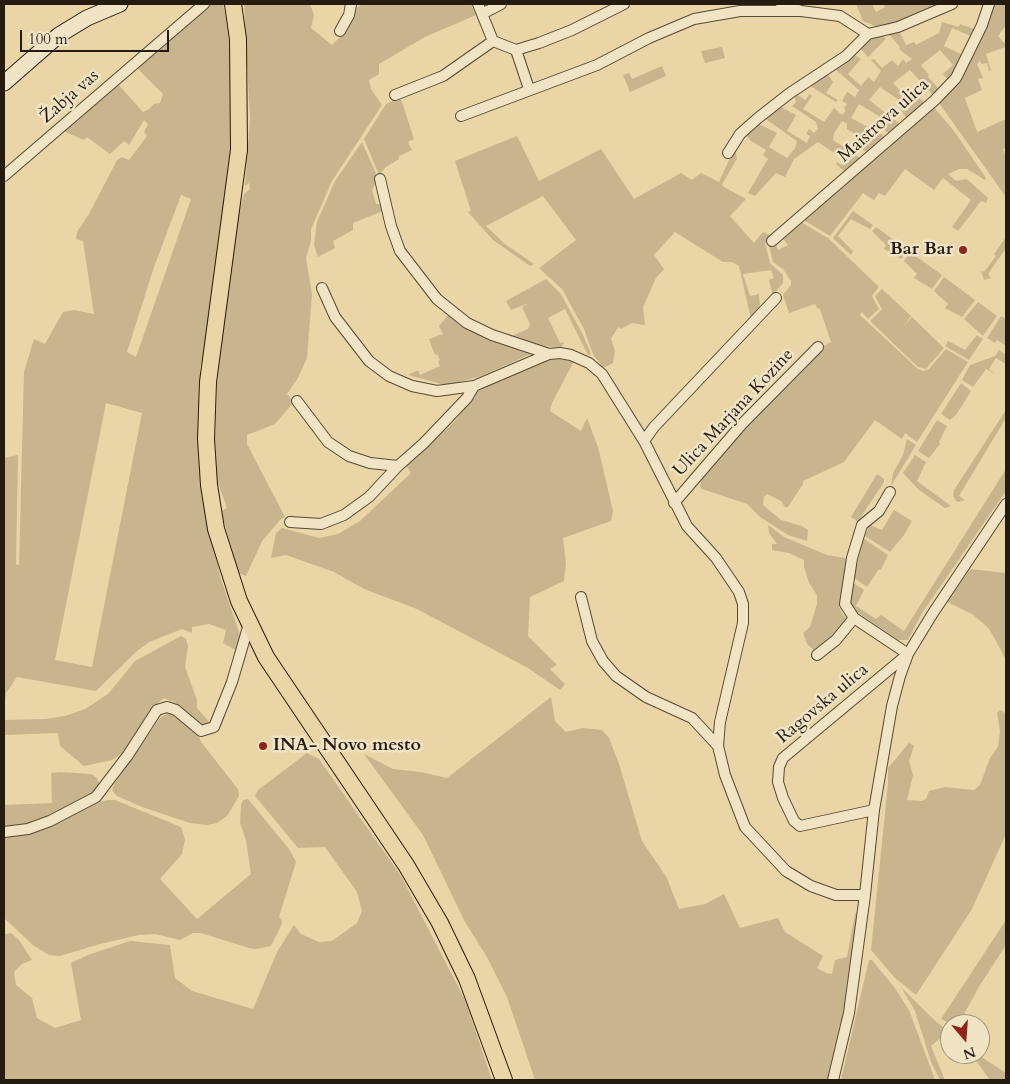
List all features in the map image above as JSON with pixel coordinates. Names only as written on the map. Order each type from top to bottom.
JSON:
[{"type":"main road","points":[[4,83],[59,35],[88,18],[120,4]]},
{"type":"main road","points":[[233,4],[238,39],[239,150],[208,382],[206,439],[209,485],[216,528],[238,601],[266,657],[291,697],[406,865],[440,923],[467,978],[504,1080]]},
{"type":"street","name":"Žabja vas","points":[[4,176],[204,4]]},
{"type":"street","points":[[340,31],[349,15],[351,4]]},
{"type":"street","points":[[501,4],[480,9],[493,41],[516,50],[572,30],[624,4]]},
{"type":"street","points":[[781,4],[801,11]]},
{"type":"street","points":[[728,153],[740,134],[758,118],[790,93],[846,56],[868,34],[898,27],[952,4]]},
{"type":"street","name":"Maistrova ulica","points":[[784,245],[775,238],[935,100],[956,78],[982,25],[989,4]]},
{"type":"street","points":[[462,116],[529,89],[597,65],[650,38],[694,19],[740,11],[801,11],[840,16],[868,34]]},
{"type":"street","points":[[395,95],[443,76],[493,41]]},
{"type":"street","points":[[516,50],[529,89]]},
{"type":"street","points":[[380,179],[390,226],[400,252],[437,299],[475,327],[492,335],[549,354]]},
{"type":"street","points":[[322,288],[331,309],[356,346],[369,361],[389,376],[412,386],[437,391],[474,386],[549,354]]},
{"type":"street","points":[[644,441],[654,427],[776,298]]},
{"type":"street","name":"Ulica Marjana Kozine","points":[[674,503],[742,424],[818,347]]},
{"type":"street","name":"Ulica Marjana Kozine","points":[[549,354],[571,355],[589,363],[602,374],[644,441],[686,526],[734,581],[743,604],[743,622],[720,722],[718,746],[734,802],[746,828],[786,871],[811,886],[836,895],[865,895]]},
{"type":"street","points":[[290,522],[321,524],[344,515],[369,497],[467,398],[474,386]]},
{"type":"street","points":[[297,401],[328,442],[349,456],[370,463],[398,466]]},
{"type":"street","points":[[890,492],[878,511],[862,526],[852,558],[845,604],[854,618],[908,654]]},
{"type":"street","name":"Ragovska ulica","points":[[832,1080],[849,1012],[865,895],[874,810],[892,706],[908,654],[1006,504]]},
{"type":"street","points":[[581,597],[592,641],[603,661],[616,676],[638,692],[692,718],[718,746]]},
{"type":"street","points":[[817,655],[836,640],[854,618]]},
{"type":"street","points":[[4,832],[28,829],[50,821],[96,797],[132,750],[157,710],[167,707],[176,710],[201,731],[214,727],[232,682],[249,624]]},
{"type":"street","name":"Ragovska ulica","points":[[874,810],[800,826],[794,822],[783,798],[778,782],[779,767],[783,758],[908,654]]},
{"type":"shaded area","points":[[207,4],[223,4],[232,45],[233,150],[210,324],[200,368],[199,459],[202,490],[220,576],[240,635],[237,651],[223,643],[226,630],[209,624],[192,627],[192,633],[182,629],[149,642],[137,651],[96,691],[17,677],[6,693],[4,707],[4,458],[18,455],[16,564],[19,565],[24,372],[34,339],[45,344],[63,312],[74,310],[94,314],[83,241],[76,239],[77,232],[89,214],[117,160],[122,157],[129,160],[147,136],[144,132],[148,124],[144,120],[129,145],[124,141],[110,154],[87,137],[84,140],[63,131],[116,82],[143,112],[154,104],[160,103],[163,94],[135,66]],"holes":[[[181,195],[191,199],[136,357],[127,352],[154,267]],[[106,403],[142,413],[92,667],[55,660]]]},
{"type":"shaded area","points":[[244,4],[310,4],[314,15],[311,28],[332,45],[344,33],[355,9],[362,4],[471,4],[476,15],[425,37],[379,64],[379,74],[369,80],[371,89],[382,105],[332,181],[311,229],[311,241],[306,258],[312,294],[307,358],[298,378],[287,394],[294,402],[275,424],[247,435],[247,444],[285,517],[280,520],[262,541],[246,576],[238,573],[221,511],[227,508],[216,477],[215,439],[217,385],[228,289],[239,212],[244,194],[250,189],[249,183],[245,186],[250,119]]},
{"type":"shaded area","points":[[856,4],[872,4],[876,12],[885,7],[884,4],[942,4],[902,21],[878,27],[863,21]]},
{"type":"shaded area","points":[[992,4],[1006,4],[1006,25],[998,36],[1004,43],[1006,42],[1006,50],[1005,47],[986,54],[991,70],[989,71],[987,63],[982,64],[980,61],[977,64],[983,78],[978,79],[982,90],[965,98],[977,132],[1006,119],[1006,148],[1003,149],[1006,157],[1006,197],[939,103]]},
{"type":"shaded area","points":[[942,22],[959,27],[960,24],[977,30],[973,37],[952,28],[944,46],[965,56],[958,72],[948,80],[943,74],[953,65],[940,50],[921,65],[929,75],[928,77],[940,90],[933,95],[910,70],[893,83],[902,93],[905,91],[910,97],[921,99],[925,104],[907,119],[897,104],[899,100],[880,87],[869,100],[901,125],[889,133],[877,126],[882,118],[859,104],[851,118],[883,135],[884,140],[867,152],[858,147],[863,139],[847,129],[847,123],[842,121],[834,133],[833,140],[862,159],[846,173],[836,164],[837,162],[841,165],[845,160],[818,142],[794,159],[785,177],[776,173],[755,196],[748,193],[768,159],[763,155],[766,150],[751,141],[745,134],[757,123],[777,133],[769,147],[787,158],[795,148],[797,141],[764,118],[779,106],[796,115],[787,131],[807,143],[810,136],[806,134],[809,129],[814,133],[818,129],[816,122],[792,106],[796,102],[794,95],[796,94],[806,100],[809,94],[812,96],[803,109],[824,122],[834,108],[842,115],[846,111],[844,108],[847,104],[842,101],[847,92],[855,97],[859,90],[835,69],[853,54],[861,59],[848,74],[861,86],[868,77],[874,82],[881,71],[871,60],[874,59],[882,68],[892,60],[898,66],[903,59],[906,63],[912,59],[899,49],[900,47],[888,33],[900,33],[906,45],[914,42],[916,45],[939,33]]},
{"type":"shaded area","points":[[881,34],[886,39],[868,57],[859,47]]},
{"type":"shaded area","points":[[722,47],[725,58],[705,63],[701,51]]},
{"type":"shaded area","points":[[662,66],[666,76],[630,92],[623,75],[629,73],[632,79]]},
{"type":"shaded area","points":[[826,72],[833,82],[826,93],[838,100],[836,102],[807,84]]},
{"type":"shaded area","points":[[399,98],[414,139],[408,142],[412,150],[399,156],[399,159],[386,167],[379,175],[364,139],[386,104]]},
{"type":"shaded area","points":[[932,105],[954,131],[986,178],[985,180],[967,169],[959,169],[948,174],[956,181],[966,179],[988,198],[986,203],[981,201],[958,231],[952,227],[971,200],[943,178],[934,190],[905,169],[885,196],[879,193],[874,200],[863,193],[830,236],[802,219],[869,159],[874,161],[875,155]]},
{"type":"shaded area","points":[[517,136],[539,181],[601,149],[634,199],[681,173],[692,180],[701,173],[719,182],[735,147],[737,159],[722,184],[746,199],[730,216],[754,243],[763,232],[769,235],[770,239],[765,243],[770,263],[783,275],[783,283],[769,300],[772,293],[769,280],[774,278],[771,270],[743,274],[750,296],[759,294],[760,308],[751,319],[739,266],[732,262],[723,262],[675,232],[654,255],[664,269],[656,278],[643,307],[645,325],[632,323],[621,329],[618,327],[611,339],[615,351],[613,363],[603,368],[593,354],[584,329],[562,289],[539,268],[576,240],[543,196],[486,226],[505,244],[534,264],[530,266],[493,240],[468,212],[471,211],[455,161]]},
{"type":"shaded area","points":[[362,142],[378,178],[372,190],[376,204],[383,204],[385,210],[353,223],[353,230],[333,241],[335,248],[318,257],[314,245],[317,222],[335,181]]},
{"type":"shaded area","points":[[853,211],[873,225],[870,229],[851,219],[838,236],[853,251],[851,255],[833,238]]},
{"type":"shaded area","points":[[799,221],[828,238],[879,287],[872,296],[879,309],[868,319],[862,312],[860,315],[918,369],[923,371],[929,369],[946,349],[968,362],[917,442],[905,433],[902,439],[875,420],[844,462],[803,481],[788,507],[785,507],[781,501],[767,494],[764,497],[763,505],[781,520],[802,526],[808,530],[807,541],[788,535],[760,517],[747,504],[702,489],[700,486],[703,474],[741,430],[804,370],[824,346],[831,342],[820,309],[815,304],[789,313],[783,295],[791,285],[791,281],[783,269],[773,262],[769,245],[775,242],[778,250],[788,245],[783,236]]},
{"type":"shaded area","points":[[876,227],[908,250],[901,259],[884,249],[886,245],[872,231]]},
{"type":"shaded area","points":[[1006,237],[1006,248],[988,274],[991,278],[984,280],[981,271],[984,272],[996,256],[994,254]]},
{"type":"shaded area","points":[[910,252],[942,275],[932,289],[914,278],[917,274],[904,261]]},
{"type":"shaded area","points":[[944,277],[975,300],[962,317],[945,308],[948,304],[934,291]]},
{"type":"shaded area","points":[[546,279],[561,294],[591,354],[588,355],[565,309],[548,318],[560,343],[564,342],[561,348],[544,346],[509,337],[528,329],[530,324],[522,307],[529,303],[511,310],[506,301]]},
{"type":"shaded area","points":[[882,289],[911,316],[904,326],[912,317],[944,348],[926,369],[918,367],[870,321],[882,309],[875,296]]},
{"type":"shaded area","points":[[978,302],[997,316],[983,336],[964,319]]},
{"type":"shaded area","points":[[450,313],[488,336],[531,354],[481,376],[452,384],[442,384],[408,375],[418,370],[420,375],[440,366],[438,361],[440,360],[437,354],[435,355],[429,339],[443,334],[439,326]]},
{"type":"shaded area","points":[[1001,316],[1006,319],[1006,346],[997,340],[995,343],[987,338]]},
{"type":"shaded area","points":[[977,335],[983,339],[969,360],[945,346],[948,341],[965,350]]},
{"type":"shaded area","points":[[999,350],[1006,355],[1006,364],[996,358],[989,369],[995,374],[986,369],[973,387],[962,380],[970,365],[995,356]]},
{"type":"shaded area","points":[[555,358],[574,361],[552,403],[550,411],[581,431],[587,418],[598,447],[613,511],[611,521],[563,538],[566,563],[564,581],[530,597],[528,636],[557,665],[550,669],[565,684],[560,690],[528,668],[417,609],[364,589],[334,572],[286,555],[271,558],[276,533],[282,528],[319,538],[338,534],[360,521],[411,473],[406,466],[455,421],[478,391],[538,363]]},
{"type":"shaded area","points":[[961,383],[971,391],[956,415],[950,420],[941,414]]},
{"type":"shaded area","points":[[1006,410],[1006,418],[959,496],[965,500],[956,501],[953,495],[954,490]]},
{"type":"shaded area","points":[[937,420],[947,426],[939,442],[940,444],[929,458],[918,451]]},
{"type":"shaded area","points":[[907,439],[916,445],[891,486],[893,473],[903,455]]},
{"type":"shaded area","points":[[915,455],[926,462],[917,481],[951,506],[945,508],[919,490],[903,473]]},
{"type":"shaded area","points":[[1006,469],[1006,491],[922,613],[908,640],[898,640],[854,610],[849,598],[852,582],[864,590],[856,606],[876,619],[881,615],[904,631]]},
{"type":"shaded area","points":[[877,474],[884,479],[884,482],[857,521],[851,517]]},
{"type":"shaded area","points":[[894,510],[912,521],[904,535],[890,552],[865,536],[870,525],[882,530]]},
{"type":"shaded area","points":[[768,525],[784,537],[827,555],[845,558],[847,563],[839,607],[842,614],[849,621],[831,641],[815,651],[807,644],[803,633],[810,627],[817,604],[817,595],[809,583],[804,560],[789,553],[772,550],[772,544],[777,544],[769,533]]},
{"type":"shaded area","points":[[864,539],[888,555],[881,570],[879,569],[867,587],[853,577]]},
{"type":"shaded area","points":[[970,569],[1006,573],[1006,660],[990,630],[983,623],[972,614],[947,602]]},
{"type":"shaded area","points":[[181,636],[186,639],[188,646],[185,667],[197,700],[197,708],[210,723],[207,725],[201,725],[174,702],[164,698],[150,710],[130,744],[123,752],[112,760],[84,766],[60,746],[58,733],[4,735],[4,720],[46,719],[65,716],[85,709],[108,694],[135,661]]},
{"type":"shaded area","points":[[551,697],[555,721],[566,732],[583,728],[602,730],[609,738],[619,764],[642,841],[667,878],[679,909],[705,904],[724,894],[740,928],[778,918],[785,932],[823,956],[817,968],[832,974],[835,960],[847,957],[855,914],[860,907],[862,923],[831,1080],[535,1080],[507,997],[487,957],[465,922],[423,835],[364,754],[393,769],[447,778]]},
{"type":"shaded area","points":[[1001,710],[1006,714],[1006,834],[972,909],[916,995],[895,978],[871,950],[888,768],[909,743],[914,746],[909,761],[913,775],[907,800],[922,801],[926,799],[929,791],[945,787],[974,790],[980,785],[990,758],[998,747],[1000,731],[997,713]]},
{"type":"shaded area","points":[[167,714],[176,715],[197,732],[201,742],[238,789],[239,796],[232,808],[227,816],[217,823],[207,825],[190,823],[142,807],[117,796],[112,790],[160,718]]},
{"type":"shaded area","points":[[307,753],[319,759],[401,876],[465,1000],[492,1080],[4,1080],[4,934],[11,933],[19,940],[32,960],[22,964],[14,972],[16,985],[32,998],[37,1018],[55,1028],[81,1020],[71,963],[88,955],[130,941],[170,945],[175,978],[192,991],[253,1009],[277,952],[294,925],[301,934],[319,942],[332,941],[357,923],[362,911],[357,892],[325,847],[298,848],[255,796],[258,790]]},
{"type":"shaded area","points":[[51,773],[91,774],[97,778],[100,786],[91,794],[35,822],[4,828],[4,805],[52,803]]},
{"type":"shaded area","points":[[248,799],[289,849],[296,862],[279,917],[282,921],[281,926],[271,946],[256,949],[249,948],[201,933],[193,933],[180,940],[155,934],[139,935],[100,944],[60,956],[49,955],[33,945],[4,918],[4,837],[27,834],[92,804],[115,800],[181,827],[185,840],[182,854],[160,879],[197,919],[251,874],[246,840],[240,823],[241,805],[243,800]]},
{"type":"shaded area","points":[[1006,920],[1006,945],[964,1014],[944,1014]]},
{"type":"shaded area","points":[[869,960],[872,960],[894,987],[909,1010],[935,1080],[841,1080]]},
{"type":"shaded area","points":[[901,987],[940,1025],[940,1038],[931,1046],[945,1080],[940,1080],[931,1062],[915,1011]]},
{"type":"shaded area","points":[[990,1063],[1006,1073],[1006,1080],[990,1080],[978,1064]]},
{"type":"place","name":"Bar Bar","points":[[963,250]]},
{"type":"place","name":"INA- Novo mesto","points":[[263,746]]}]
